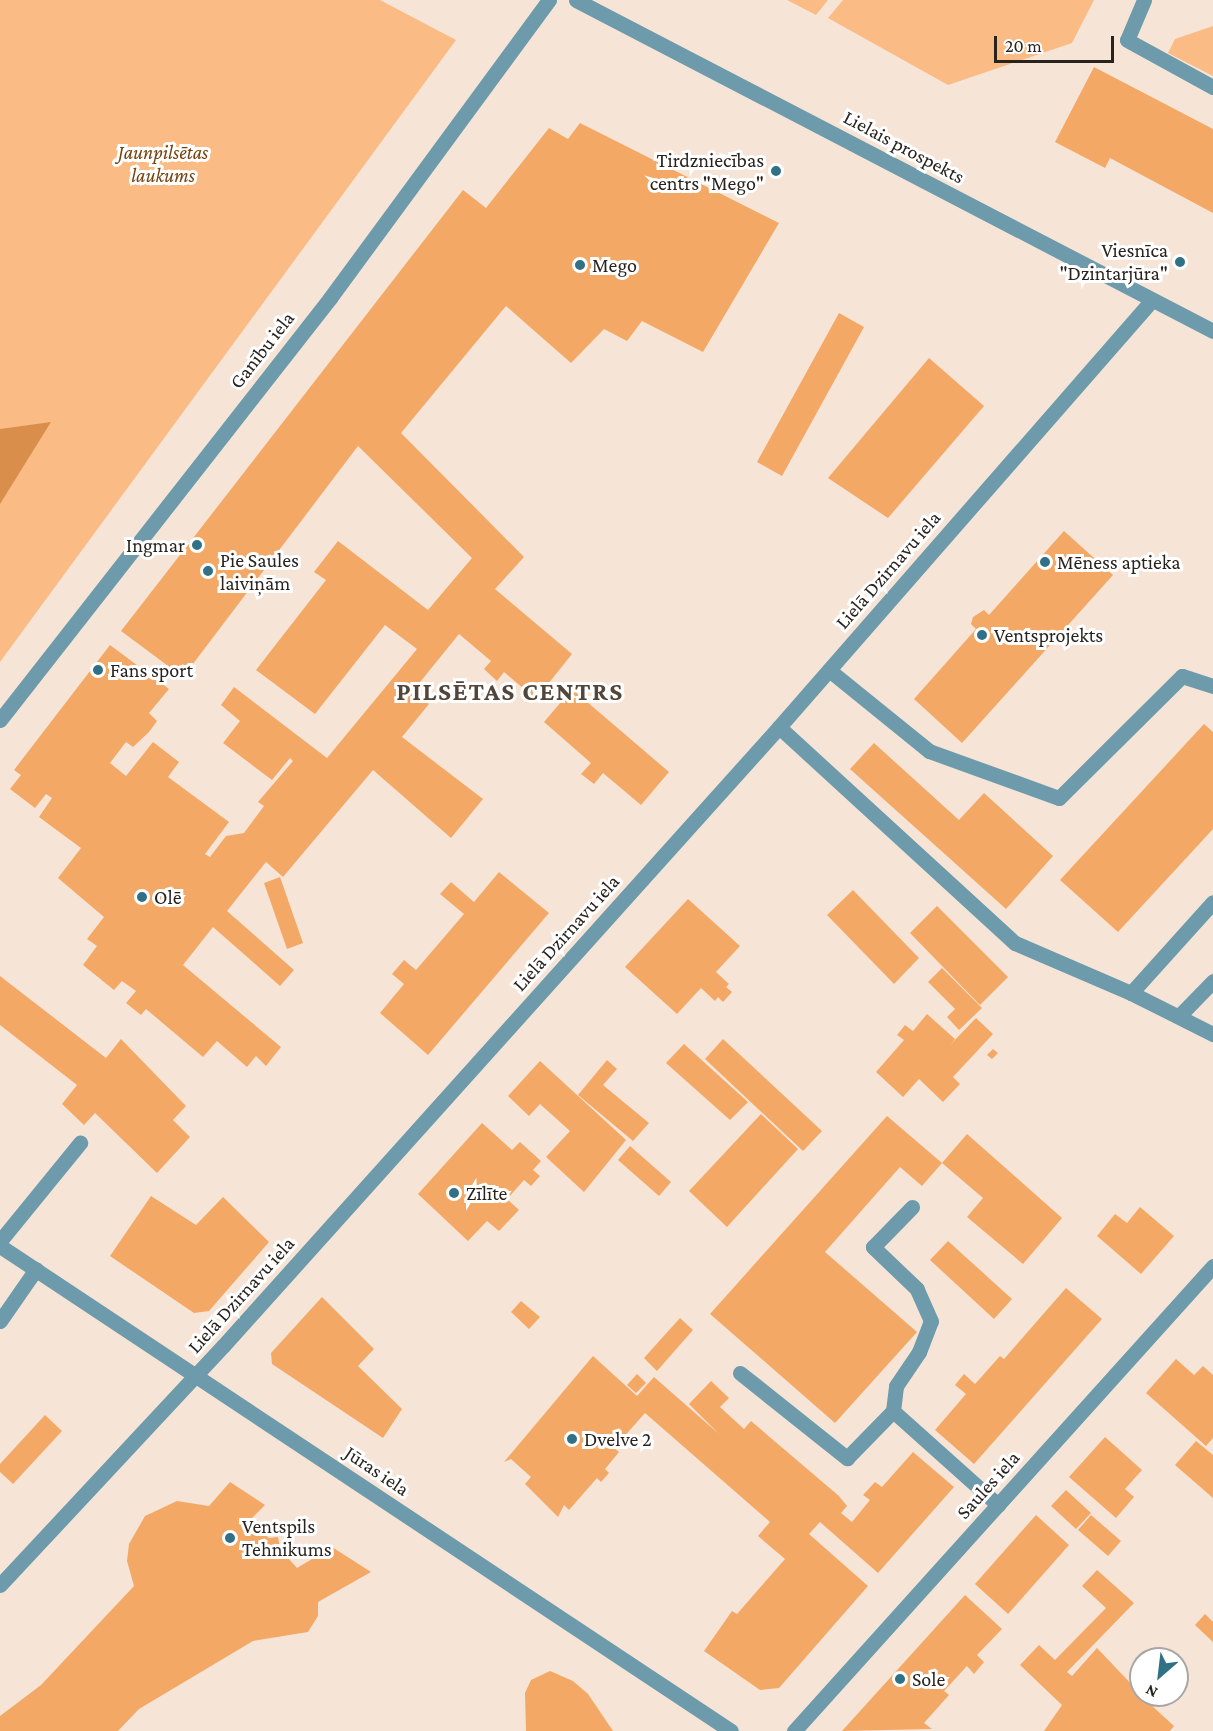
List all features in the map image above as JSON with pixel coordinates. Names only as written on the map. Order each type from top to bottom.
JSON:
[{"type":"street","name":"Ganību iela","points":[[0,720],[330,298],[549,0]]},
{"type":"street","name":"Lielais prospekts","points":[[576,0],[1213,331]]},
{"type":"street","points":[[1144,0],[1127,40],[1213,87]]},
{"type":"street","name":"Lielā Dzirnavu iela","points":[[0,1585],[196,1375],[779,727],[1152,300]]},
{"type":"street","points":[[829,670],[929,751],[1059,798],[1182,676],[1213,686]]},
{"type":"street","points":[[779,727],[1015,943],[1131,993],[1213,1034]]},
{"type":"street","points":[[1131,993],[1213,902]]},
{"type":"street","points":[[1179,1016],[1213,981]]},
{"type":"street","points":[[0,1241],[80,1143]]},
{"type":"street","points":[[740,1373],[847,1458],[893,1411],[896,1386],[919,1352],[931,1321],[917,1289],[873,1247],[912,1207]]},
{"type":"street","name":"Jūras iela","points":[[0,1246],[731,1731]]},
{"type":"street","name":"Saules iela","points":[[794,1731],[1213,1266]]},
{"type":"street","points":[[0,1321],[36,1269]]},
{"type":"street","points":[[893,1411],[998,1504]]},
{"type":"green space","name":"Jaunpilsētas laukums","points":[[0,0],[380,0],[456,40],[0,662]]},
{"type":"green space","points":[[787,0],[828,0],[816,15]]},
{"type":"green space","points":[[843,0],[1094,0],[1072,43],[948,85],[828,18]]},
{"type":"green space","points":[[1213,26],[1213,76],[1168,53],[1175,39]]},
{"type":"shaded area","points":[[51,422],[0,504],[0,429]]},
{"type":"building","points":[[1094,67],[1213,129],[1213,213],[1110,158],[1105,168],[1055,142]]},
{"type":"building","points":[[580,123],[779,223],[703,352],[642,321],[627,341],[604,329],[571,363],[506,306],[401,433],[524,557],[495,589],[572,654],[536,699],[504,672],[497,681],[484,669],[491,661],[459,634],[412,692],[429,704],[402,737],[483,799],[451,838],[373,770],[283,877],[266,862],[227,911],[294,970],[280,986],[213,927],[183,965],[281,1047],[266,1066],[256,1056],[247,1067],[217,1041],[203,1057],[146,1009],[141,1015],[126,1003],[136,991],[122,981],[114,990],[83,965],[97,946],[87,939],[104,917],[58,878],[81,848],[39,817],[52,798],[46,794],[35,808],[10,789],[21,775],[14,770],[110,645],[169,689],[149,713],[157,721],[149,732],[133,747],[126,742],[110,763],[126,776],[153,742],[179,762],[168,777],[229,822],[205,854],[210,857],[226,836],[244,833],[264,806],[258,802],[293,761],[290,758],[272,780],[223,743],[240,721],[221,705],[234,687],[327,758],[417,649],[385,625],[315,714],[256,670],[326,580],[314,572],[338,541],[428,610],[472,558],[358,446],[183,677],[121,631],[463,190],[486,208],[549,128],[568,139]]},
{"type":"building","points":[[839,313],[864,327],[782,476],[757,462]]},
{"type":"building","points":[[929,358],[984,406],[888,518],[828,478]]},
{"type":"building","points":[[1064,531],[1113,575],[962,743],[914,699],[976,629],[971,624],[973,617],[984,610],[989,615]]},
{"type":"building","points":[[572,689],[669,772],[641,805],[603,773],[594,784],[581,774],[591,763],[544,722]]},
{"type":"building","points":[[1204,724],[1213,732],[1213,829],[1118,932],[1060,880]]},
{"type":"building","points":[[874,743],[959,820],[984,793],[1053,856],[1006,909],[850,769]]},
{"type":"building","points":[[499,872],[549,913],[428,1055],[380,1013],[404,984],[392,974],[404,960],[416,970],[464,914],[440,894],[451,882],[474,902]]},
{"type":"building","points":[[280,877],[303,943],[287,949],[264,883]]},
{"type":"building","points":[[853,890],[919,958],[894,984],[827,915]]},
{"type":"building","points":[[688,899],[740,946],[716,972],[729,984],[726,987],[732,992],[723,1002],[718,997],[715,1001],[701,988],[677,1014],[625,967]]},
{"type":"building","points":[[937,906],[1008,977],[980,1005],[910,933]]},
{"type":"building","points":[[942,968],[982,1008],[959,1030],[947,1017],[955,1009],[928,982]]},
{"type":"building","points":[[0,976],[106,1058],[121,1039],[186,1106],[173,1120],[190,1137],[157,1173],[95,1113],[84,1125],[62,1104],[77,1085],[0,1025]]},
{"type":"building","points":[[927,1014],[955,1039],[950,1045],[976,1018],[993,1034],[953,1077],[960,1084],[943,1102],[919,1079],[903,1097],[876,1072],[904,1040],[897,1035],[905,1025],[913,1031]]},
{"type":"building","points":[[723,1039],[822,1131],[803,1151],[705,1059]]},
{"type":"building","points":[[684,1044],[748,1102],[730,1120],[666,1063]]},
{"type":"building","points":[[993,1049],[998,1053],[992,1059],[987,1055]]},
{"type":"building","points":[[607,1060],[617,1069],[603,1085],[649,1123],[633,1141],[578,1095]]},
{"type":"building","points":[[540,1061],[626,1140],[584,1192],[546,1157],[570,1131],[540,1104],[529,1116],[508,1096]]},
{"type":"building","points":[[761,1114],[798,1149],[727,1227],[689,1191]]},
{"type":"building","points":[[887,1116],[942,1163],[922,1186],[900,1167],[825,1252],[917,1332],[835,1423],[710,1314]]},
{"type":"building","points":[[482,1123],[512,1150],[520,1142],[541,1161],[533,1170],[540,1176],[531,1186],[524,1180],[507,1199],[519,1210],[499,1231],[487,1221],[468,1241],[418,1194]]},
{"type":"building","points":[[967,1134],[1062,1218],[1023,1264],[967,1217],[983,1198],[942,1163]]},
{"type":"building","points":[[630,1146],[671,1182],[659,1196],[618,1160]]},
{"type":"building","points":[[151,1196],[196,1225],[223,1197],[269,1242],[209,1311],[194,1313],[110,1256]]},
{"type":"building","points":[[1140,1207],[1174,1236],[1141,1274],[1097,1236],[1115,1214],[1127,1223]]},
{"type":"building","points":[[948,1241],[1012,1299],[994,1319],[930,1260]]},
{"type":"building","points":[[1066,1288],[1102,1319],[974,1464],[935,1430],[966,1394],[955,1385],[964,1374],[975,1384],[1000,1356],[1004,1359]]},
{"type":"building","points":[[322,1297],[374,1349],[358,1366],[402,1409],[383,1438],[272,1364],[271,1353]]},
{"type":"building","points":[[521,1301],[540,1317],[529,1329],[511,1312]]},
{"type":"building","points":[[680,1318],[693,1330],[657,1371],[644,1358]]},
{"type":"building","points":[[593,1356],[637,1396],[654,1377],[719,1434],[689,1404],[711,1381],[729,1398],[720,1407],[744,1429],[751,1421],[839,1496],[847,1506],[841,1513],[852,1522],[870,1500],[863,1495],[875,1482],[882,1487],[913,1452],[954,1487],[878,1573],[820,1522],[809,1534],[868,1586],[779,1688],[760,1690],[704,1651],[732,1611],[737,1614],[785,1559],[758,1536],[770,1522],[645,1413],[614,1448],[619,1452],[605,1469],[609,1473],[601,1482],[597,1478],[569,1510],[564,1505],[558,1517],[525,1484],[531,1477],[511,1459],[504,1462]]},
{"type":"building","points":[[1176,1359],[1194,1375],[1203,1366],[1213,1375],[1213,1438],[1206,1446],[1146,1393]]},
{"type":"building","points":[[637,1374],[646,1383],[636,1393],[627,1385]]},
{"type":"building","points":[[45,1415],[62,1431],[13,1484],[0,1472],[0,1464]]},
{"type":"building","points":[[1105,1437],[1142,1470],[1125,1489],[1134,1497],[1116,1518],[1069,1477]]},
{"type":"building","points":[[1196,1441],[1213,1455],[1213,1498],[1175,1465]]},
{"type":"building","points":[[230,1482],[265,1505],[248,1522],[269,1538],[278,1537],[280,1549],[297,1568],[332,1547],[371,1572],[318,1602],[318,1616],[308,1632],[253,1641],[139,1709],[118,1731],[0,1731],[0,1716],[41,1685],[134,1586],[127,1561],[129,1544],[145,1516],[177,1501],[209,1506]]},
{"type":"building","points":[[1066,1490],[1091,1513],[1076,1529],[1051,1506]]},
{"type":"building","points":[[1036,1515],[1069,1545],[1008,1614],[975,1584]]},
{"type":"building","points":[[1091,1515],[1121,1541],[1108,1556],[1078,1530]]},
{"type":"building","points":[[1097,1570],[1134,1603],[1067,1672],[1072,1676],[1097,1648],[1129,1682],[1129,1707],[1153,1707],[1174,1726],[1170,1731],[1044,1731],[1062,1705],[1020,1665],[1039,1645],[1055,1660],[1106,1608],[1082,1586]]},
{"type":"building","points":[[965,1595],[1002,1629],[977,1655],[984,1662],[974,1674],[967,1666],[944,1691],[949,1695],[924,1723],[932,1729],[842,1731]]},
{"type":"building","points":[[1205,1614],[1213,1622],[1213,1642],[1195,1625]]},
{"type":"building","points":[[550,1671],[573,1681],[588,1694],[613,1731],[526,1731],[525,1693],[531,1680]]},
{"type":"place","name":"Tirdzniecības centrs \"Mego\"","points":[[776,171]]},
{"type":"place","name":"Viesnīca \"Dzintarjūra\"","points":[[1180,262]]},
{"type":"place","name":"Mego","points":[[580,265]]},
{"type":"place","name":"Ingmar","points":[[197,545]]},
{"type":"place","name":"Mēness aptieka","points":[[1045,562]]},
{"type":"place","name":"Pie Saules laiviņām","points":[[208,571]]},
{"type":"place","name":"Ventsprojekts","points":[[982,635]]},
{"type":"place","name":"Fans sport","points":[[98,670]]},
{"type":"place","name":"Olē","points":[[142,897]]},
{"type":"place","name":"Zīlīte","points":[[454,1193]]},
{"type":"place","name":"Dvelve 2","points":[[572,1439]]},
{"type":"place","name":"Ventspils Tehnikums","points":[[230,1538]]},
{"type":"place","name":"Sole","points":[[900,1679]]},
{"type":"district","name":"PILSĒTAS CENTRS","points":[[510,692]]}]
